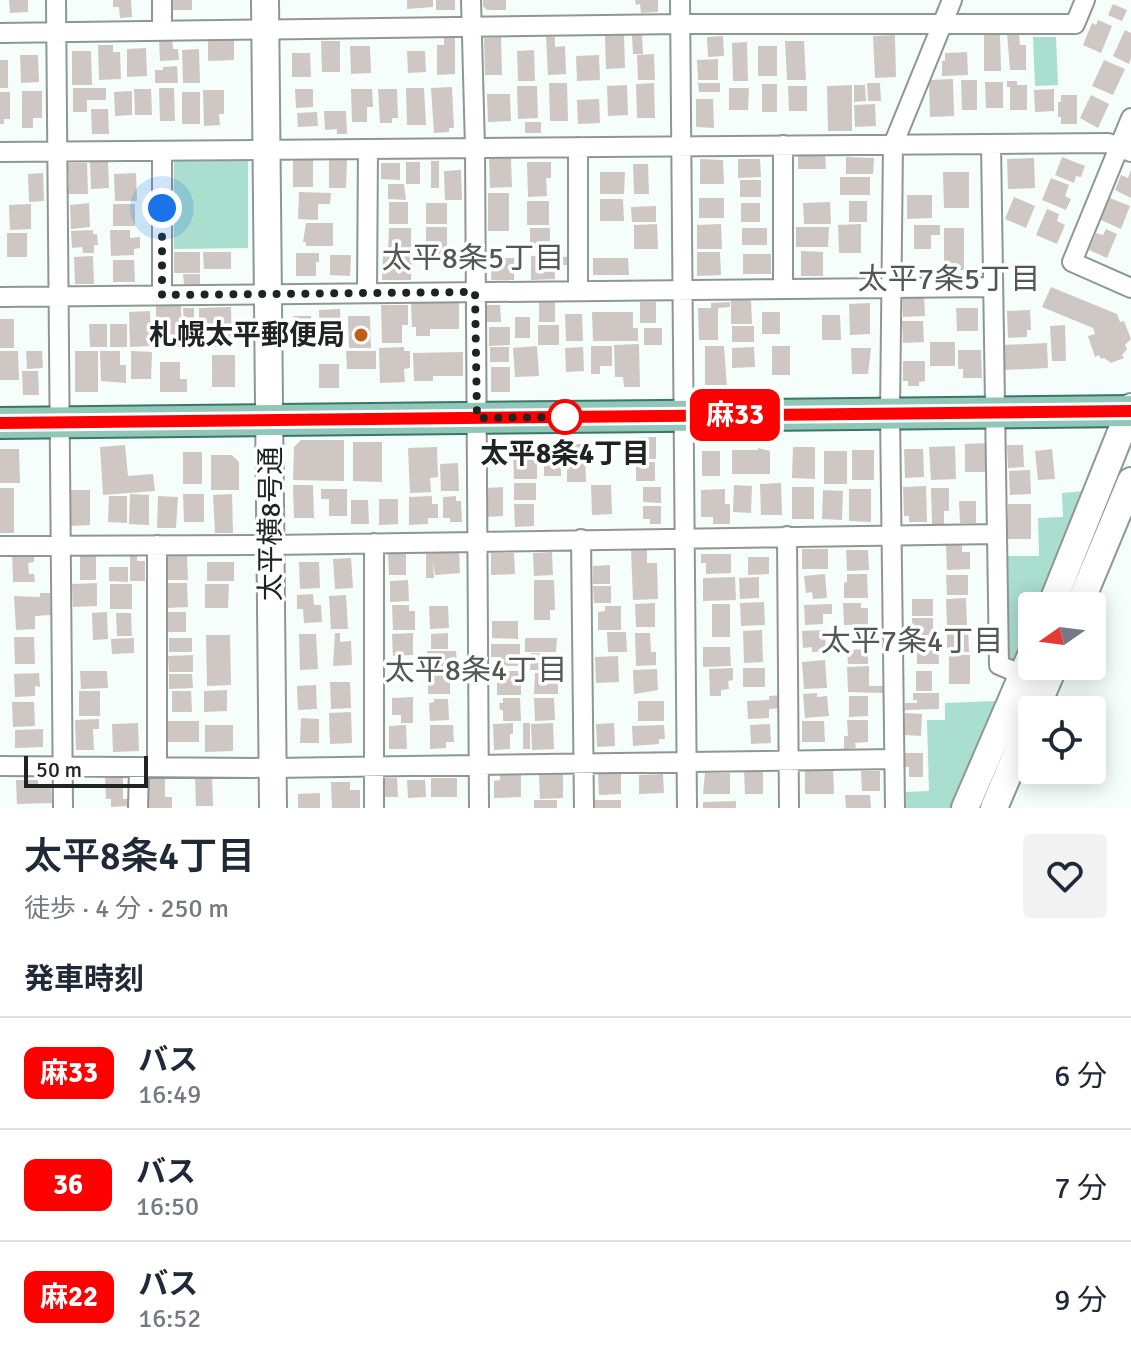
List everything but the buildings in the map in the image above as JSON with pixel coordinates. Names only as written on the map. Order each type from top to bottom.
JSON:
[{"type":"main road","points":[[0,423],[1130,410]]},
{"type":"street","points":[[56,0],[63,808]]},
{"type":"street","points":[[162,0],[162,31]]},
{"type":"street","name":"太平横8号通","points":[[265,0],[273,808]]},
{"type":"street","points":[[471,0],[475,148],[479,808]]},
{"type":"street","points":[[680,0],[687,808]]},
{"type":"street","points":[[895,808],[890,414],[893,145],[952,0]]},
{"type":"street","points":[[0,33],[681,24],[1075,24],[1085,0]]},
{"type":"street","points":[[1131,118],[1125,150],[1072,262],[1131,288]]},
{"type":"street","points":[[0,152],[1108,143],[1125,150]]},
{"type":"street","points":[[991,144],[999,665],[1018,664]]},
{"type":"street","points":[[783,145],[783,289]]},
{"type":"street","points":[[578,147],[578,291]]},
{"type":"street","points":[[367,293],[368,149]]},
{"type":"street","points":[[162,151],[162,295]]},
{"type":"street","points":[[0,297],[992,287]]},
{"type":"street","points":[[1057,592],[1130,410]]},
{"type":"street","points":[[1085,592],[1131,481]]},
{"type":"street","points":[[0,546],[997,534]]},
{"type":"street","points":[[787,536],[789,808]]},
{"type":"street","points":[[581,539],[584,808]]},
{"type":"street","points":[[374,543],[374,808]]},
{"type":"street","points":[[138,808],[148,767],[157,545]]},
{"type":"street","points":[[965,808],[1020,680]]},
{"type":"street","points":[[994,808],[1018,751]]},
{"type":"street","points":[[0,766],[273,768],[894,759]]},
{"type":"green space","points":[[1033,37],[1056,37],[1058,85],[1035,86]]},
{"type":"green space","points":[[174,159],[248,159],[248,248],[174,249]]},
{"type":"green space","points":[[1085,491],[1044,592],[1018,592],[1018,656],[1016,661],[1009,660],[1008,556],[1039,556],[1038,518],[1063,517],[1062,493]]},
{"type":"green space","points":[[996,701],[953,808],[906,808],[905,792],[929,791],[927,720],[945,720],[945,703]]},
{"type":"bus line","name":"麻33","points":[[0,423],[1131,411]]},
{"type":"place","name":"札幌太平郵便局","points":[[361,335]]},
{"type":"place","name":"太平8条4丁目","points":[[565,417]]},
{"type":"district","name":"太平8条5丁目","points":[[473,258]]},
{"type":"district","name":"太平7条5丁目","points":[[949,279]]},
{"type":"district","name":"太平7条4丁目","points":[[912,641]]},
{"type":"district","name":"太平8条4丁目","points":[[476,670]]},
{"type":"route","points":[[162,208],[162,295],[475,292],[477,418],[565,417]]}]
